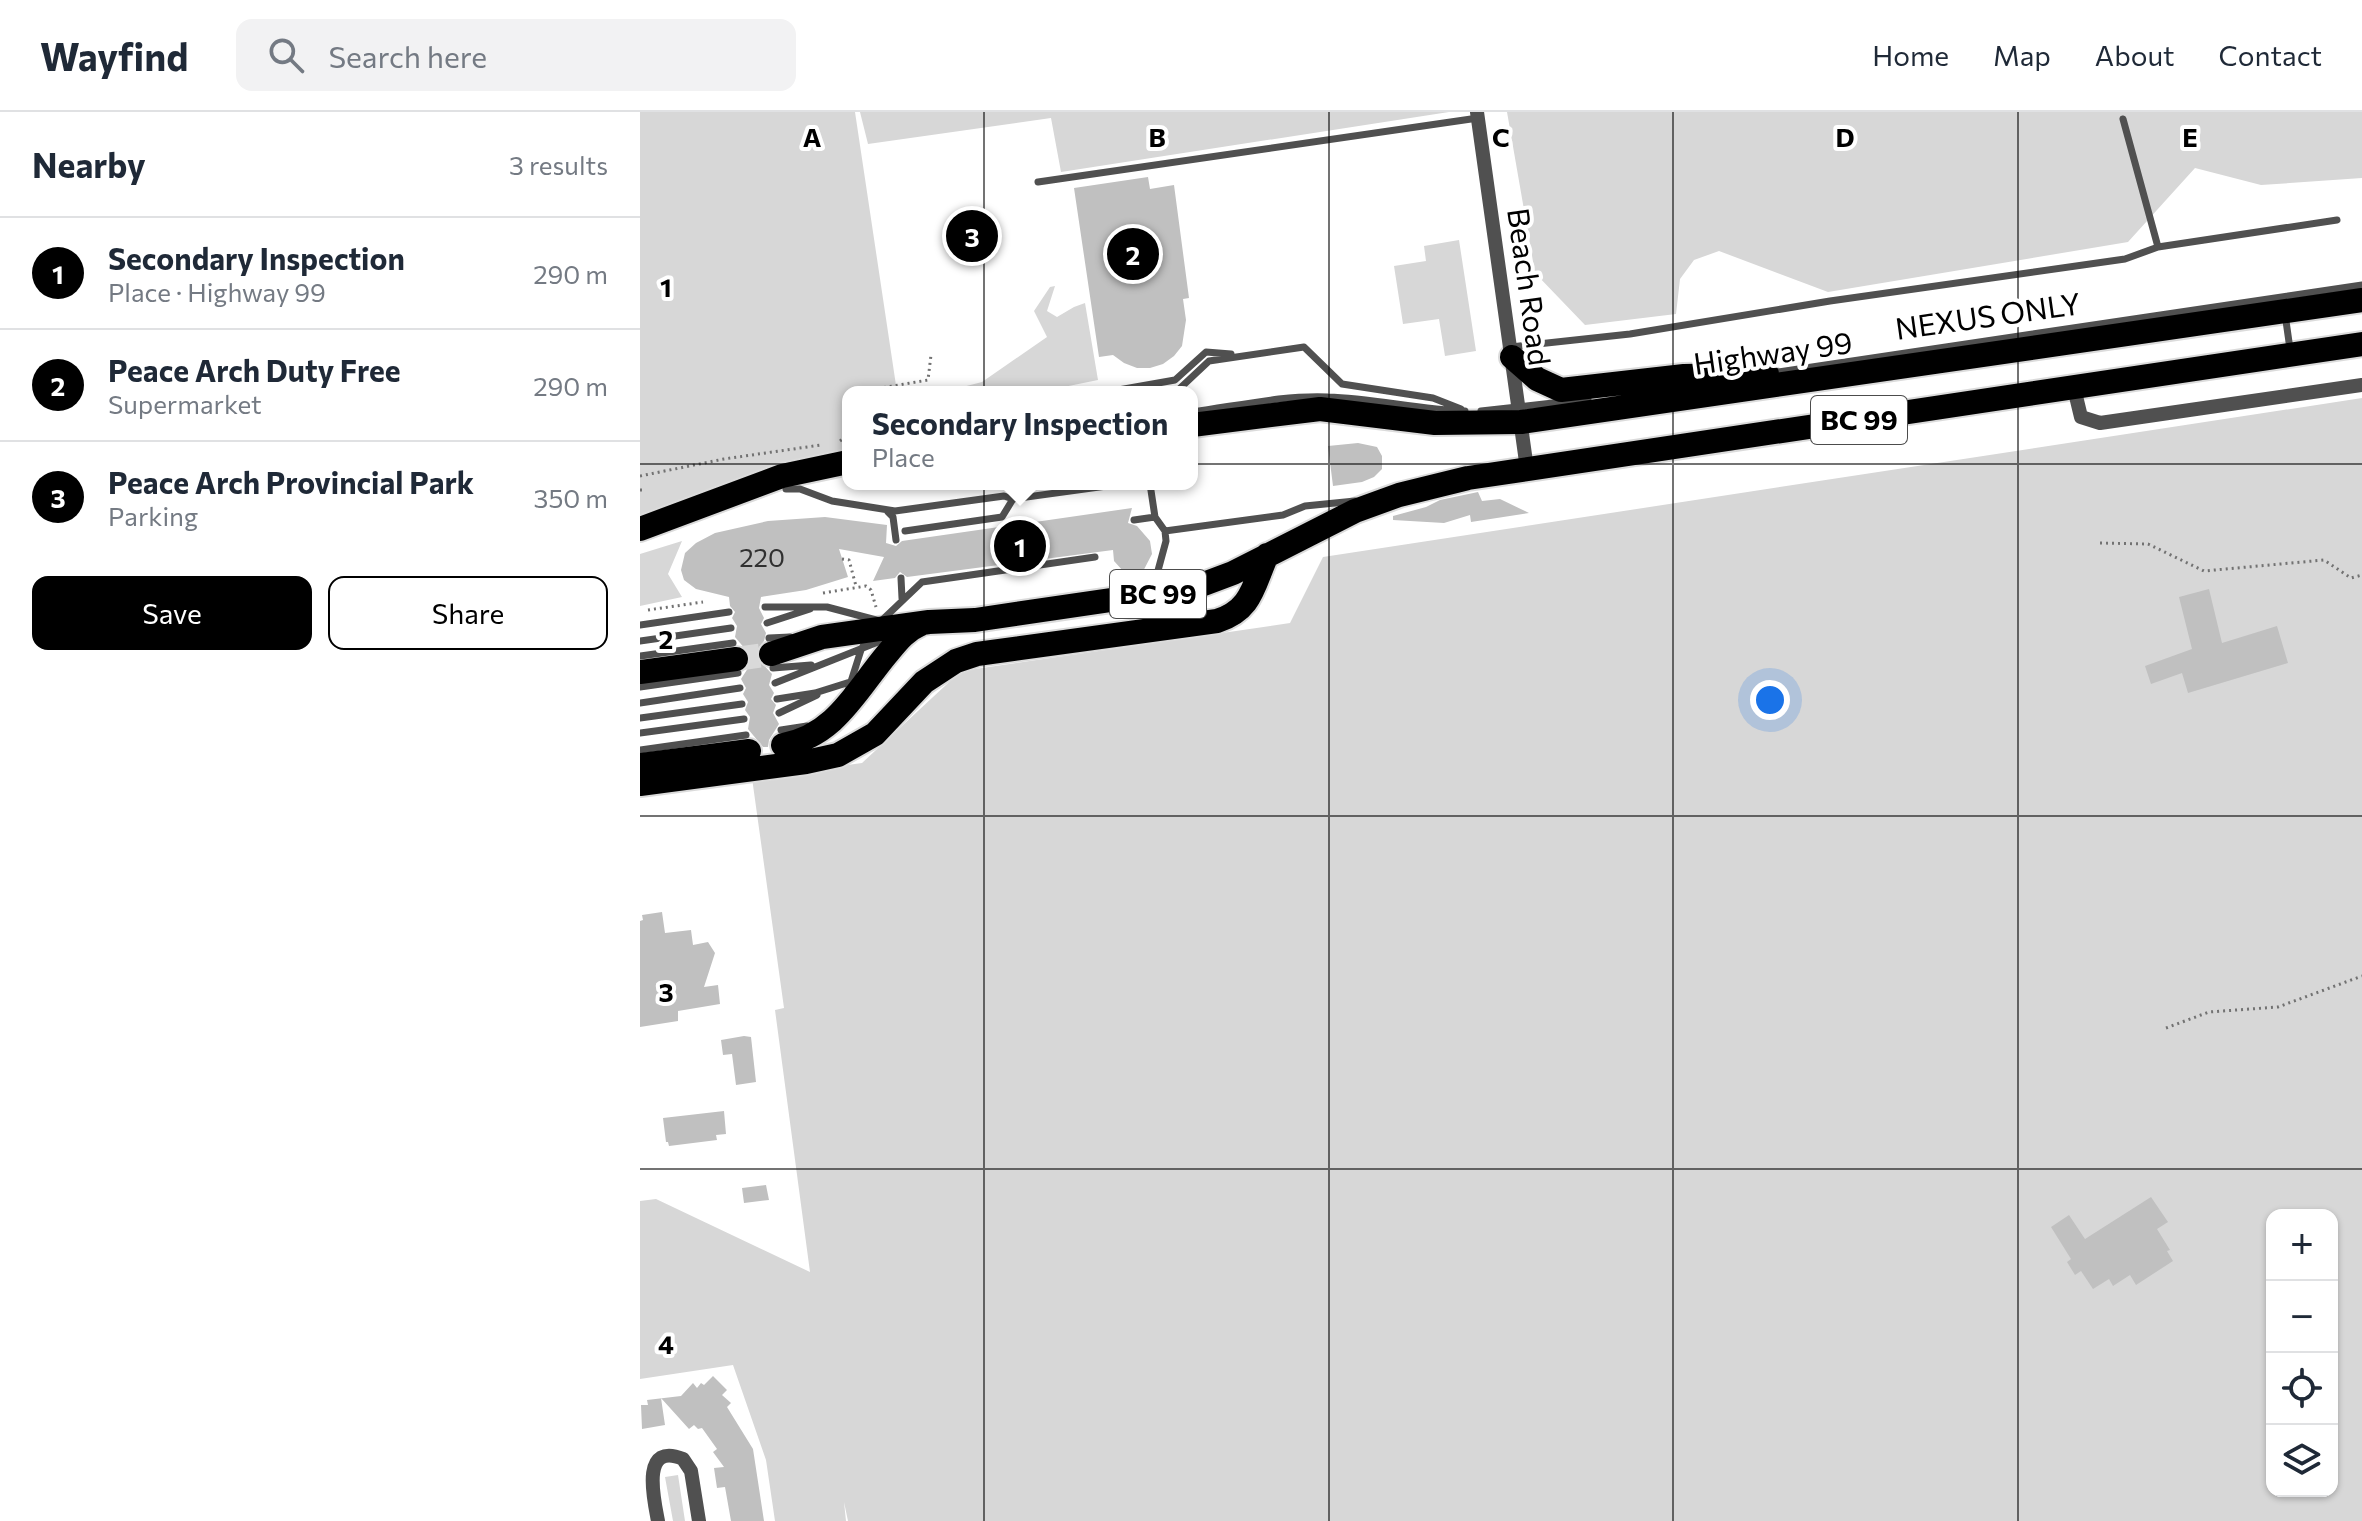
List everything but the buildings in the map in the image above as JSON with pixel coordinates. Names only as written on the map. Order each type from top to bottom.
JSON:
[{"type":"highway","name":"Highway 99","points":[[1198,421],[1320,409],[1435,423],[1512,418],[1869,372],[2362,300]]},
{"type":"highway","name":"BC 99","points":[[771,653],[822,637],[873,641],[916,625],[975,620],[1200,586],[1233,573],[1323,525],[1377,502],[1492,474],[2362,344]]},
{"type":"highway","points":[[1512,352],[1537,379],[1561,390],[1684,376],[1869,372]]},
{"type":"highway","points":[[640,529],[842,453]]},
{"type":"highway","points":[[640,542],[682,530],[786,489],[842,476]]},
{"type":"highway","points":[[640,784],[838,755],[875,734],[924,682],[956,661],[977,654],[1217,621],[1235,615],[1249,599],[1267,555]]},
{"type":"highway","points":[[782,738],[813,736],[842,712],[873,641],[916,625]]},
{"type":"highway","points":[[640,672],[735,658]]},
{"type":"highway","points":[[640,765],[748,743]]},
{"type":"street","name":"Beach Road","points":[[1478,115],[1512,352],[1512,418],[1527,469]]},
{"type":"street","points":[[2074,388],[2081,417],[2100,423],[2362,385]]},
{"type":"street","points":[[658,1521],[651,1473],[658,1461],[670,1456],[683,1459],[691,1471],[699,1521]]},
{"type":"lane","points":[[1038,182],[1478,115]]},
{"type":"lane","points":[[2123,119],[2158,247]]},
{"type":"lane","points":[[1512,352],[1830,301],[2125,259],[2158,247],[2337,220]]},
{"type":"lane","name":"NEXUS ONLY","points":[[1667,387],[2362,285]]},
{"type":"lane","points":[[2284,312],[2291,355]]},
{"type":"lane","points":[[1182,386],[1209,361],[1304,347],[1342,384],[1433,398],[1465,411],[1512,418]]},
{"type":"lane","points":[[1141,386],[1175,380],[1206,352],[1231,354]]},
{"type":"lane","points":[[1198,421],[1309,396],[1512,418],[1591,398]]},
{"type":"lane","points":[[786,489],[806,490],[832,501],[887,510],[1078,490]]},
{"type":"lane","points":[[1145,596],[1156,585],[1166,541],[1165,531],[1155,517],[1151,490]]},
{"type":"lane","points":[[905,531],[1002,517],[1013,499]]},
{"type":"lane","points":[[1165,531],[1283,515],[1305,506],[1344,500],[1377,502]]},
{"type":"lane","points":[[887,510],[893,517],[896,540]]},
{"type":"lane","points":[[1134,520],[1155,517]]},
{"type":"lane","points":[[842,712],[848,683],[873,641],[901,600],[922,582],[1095,557]]},
{"type":"lane","points":[[901,578],[901,600]]},
{"type":"lane","points":[[765,607],[836,608],[873,641]]},
{"type":"lane","points":[[767,623],[820,607]]},
{"type":"lane","points":[[640,625],[729,612]]},
{"type":"lane","points":[[640,641],[731,628]]},
{"type":"lane","points":[[775,683],[873,641]]},
{"type":"lane","points":[[777,699],[848,683],[873,641]]},
{"type":"lane","points":[[771,653],[821,663]]},
{"type":"lane","points":[[640,656],[709,662]]},
{"type":"lane","points":[[640,687],[709,662]]},
{"type":"lane","points":[[640,703],[740,688]]},
{"type":"lane","points":[[779,713],[826,690]]},
{"type":"lane","points":[[640,718],[742,704]]},
{"type":"lane","points":[[640,733],[744,719]]},
{"type":"lane","points":[[640,750],[748,743]]},
{"type":"path","points":[[893,386],[928,380],[931,355]]},
{"type":"path","points":[[640,476],[724,459],[825,444]]},
{"type":"path","points":[[2100,543],[2148,544],[2204,571],[2324,560],[2351,578],[2362,575]]},
{"type":"path","points":[[842,559],[849,560],[856,586]]},
{"type":"path","points":[[2166,1028],[2209,1012],[2278,1007],[2362,976]]},
{"type":"shaded area","points":[[640,112],[855,112],[896,386],[842,386],[842,459],[640,523]]},
{"type":"shaded area","points":[[860,112],[1449,112],[1061,172],[1051,118],[868,144]]},
{"type":"shaded area","points":[[1507,112],[2362,112],[2362,178],[2261,185],[2195,168],[2128,242],[1828,292],[1719,251],[1694,260],[1680,279],[1676,314],[1585,325],[1535,273]]},
{"type":"shaded area","points":[[1459,240],[1476,351],[1445,356],[1439,319],[1403,324],[1394,266],[1426,261],[1424,246]]},
{"type":"shaded area","points":[[1055,286],[1047,311],[1057,317],[1085,303],[1098,380],[1068,386],[966,386],[982,382],[1047,337],[1034,311],[1050,287]]},
{"type":"shaded area","points":[[2362,398],[2362,1521],[848,1521],[844,1502],[846,1521],[775,1521],[766,1460],[733,1365],[640,1379],[640,1201],[656,1199],[810,1272],[775,1010],[784,1008],[752,778],[862,763],[961,671],[1290,623],[1323,557]]},
{"type":"shaded area","points":[[682,541],[668,574],[682,597],[640,606],[640,554]]},
{"type":"shaded area","points":[[678,1475],[685,1521],[673,1521],[665,1477]]},
{"type":"tunnel","points":[[736,659],[771,654]]},
{"type":"place","name":"Peace Arch Provincial Park","points":[[972,236]]},
{"type":"place","name":"Peace Arch Duty Free","points":[[1133,254]]},
{"type":"place","name":"Secondary Inspection","points":[[1020,546]]}]
